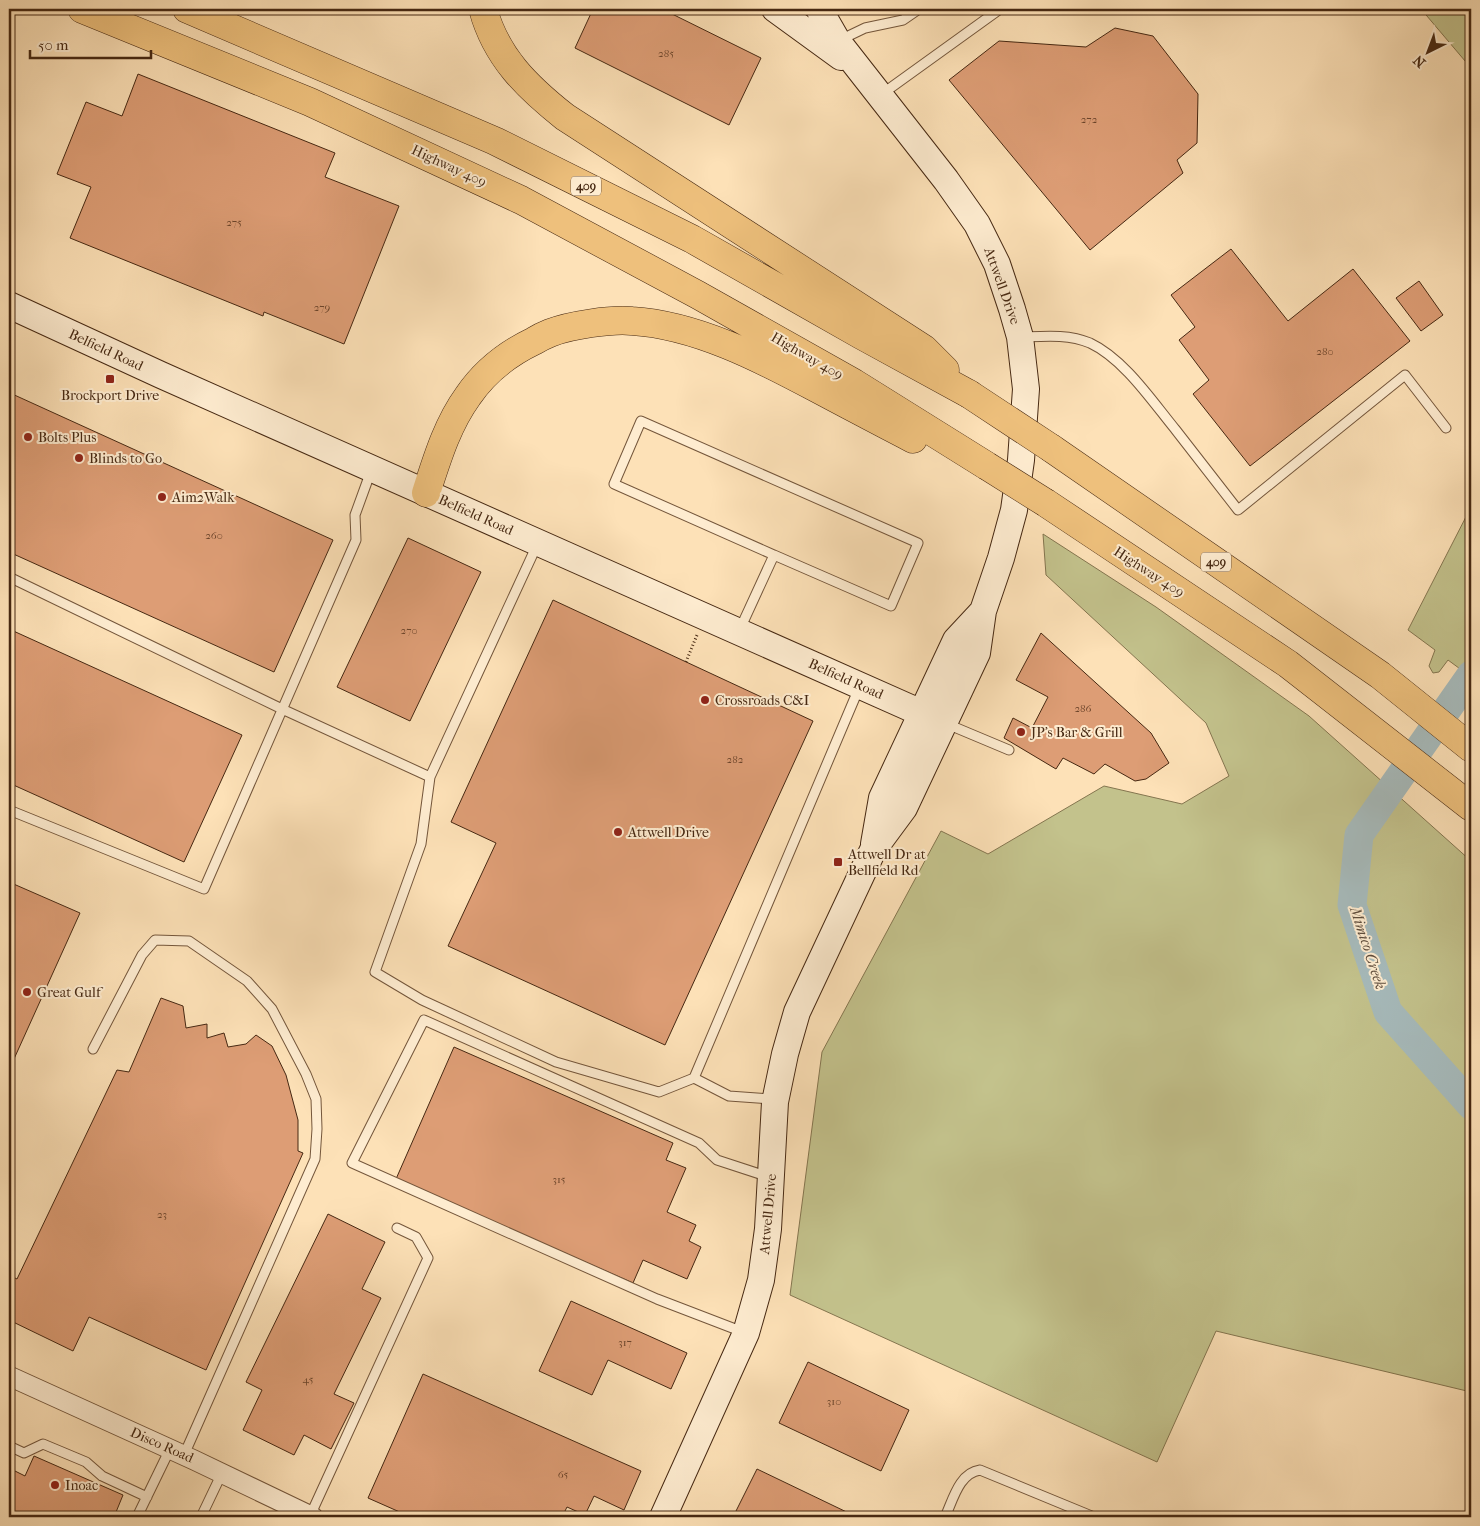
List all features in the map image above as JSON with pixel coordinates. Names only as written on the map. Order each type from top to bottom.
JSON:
[{"type":"highway","name":"Highway 409","points":[[82,9],[310,102],[521,200],[698,294],[854,383],[1046,503],[1288,664],[1351,711],[1471,807]]},
{"type":"highway","name":"409","points":[[187,9],[503,145],[692,239],[969,394],[1052,448],[1380,675],[1471,748]]},
{"type":"highway","points":[[483,9],[492,33],[505,57],[521,79],[537,95],[565,117],[924,349],[969,394]]},
{"type":"highway","points":[[426,493],[443,443],[455,416],[468,396],[496,364],[513,352],[551,332],[590,324],[632,320],[672,327],[721,342],[775,366],[930,448],[987,466]]},
{"type":"main road","points":[[775,9],[864,75]]},
{"type":"main road","name":"Attwell Drive","points":[[663,1517],[746,1334],[761,1280],[768,1229],[776,1099],[785,1054],[797,1012],[873,850],[882,798],[933,718],[956,640],[983,611],[1001,558],[1014,510],[1020,468],[1026,389],[1020,337],[997,264],[977,224],[946,180],[838,42],[819,9]]},
{"type":"main road","name":"Belfield Road","points":[[9,305],[161,375],[933,718]]},
{"type":"street","name":"Disco Road","points":[[9,1376],[177,1452],[312,1517]]},
{"type":"lane","points":[[838,42],[865,28],[903,20],[920,9]]},
{"type":"lane","points":[[880,95],[1000,9]]},
{"type":"lane","points":[[1020,337],[1056,336],[1076,338],[1091,344],[1107,354],[1127,372],[1153,402],[1238,510],[1404,375],[1446,428]]},
{"type":"lane","points":[[641,421],[918,543],[891,606],[774,555],[614,484],[641,421]]},
{"type":"lane","points":[[9,810],[204,889],[356,540],[355,515],[372,469]]},
{"type":"lane","points":[[538,543],[430,777],[421,844],[375,972],[422,1000],[556,1062],[659,1092],[694,1078],[860,685]]},
{"type":"lane","points":[[739,632],[774,555]]},
{"type":"lane","points":[[9,576],[282,709],[430,777]]},
{"type":"lane","points":[[933,718],[1009,750]]},
{"type":"lane","points":[[92,1050],[142,955],[155,940],[189,941],[247,981],[272,1008],[306,1074],[316,1099],[315,1159],[177,1452],[147,1497],[137,1517]]},
{"type":"lane","points":[[746,1334],[657,1299],[352,1163],[424,1020],[699,1143],[717,1160],[771,1177]]},
{"type":"lane","points":[[694,1078],[729,1096],[776,1099]]},
{"type":"lane","points":[[312,1517],[428,1258],[416,1237],[397,1228]]},
{"type":"lane","points":[[9,1446],[24,1453],[43,1444],[86,1462],[102,1476],[147,1497]]},
{"type":"lane","points":[[945,1517],[961,1482],[973,1471],[980,1470],[1094,1517]]},
{"type":"lane","points":[[201,1517],[222,1473]]},
{"type":"path","points":[[686,662],[705,617]]},
{"type":"shaded area","points":[[1421,9],[1471,9],[1471,68]]},
{"type":"shaded area","points":[[1471,507],[1471,677],[1448,660],[1439,672],[1433,673],[1429,666],[1435,650],[1408,630]]},
{"type":"shaded area","points":[[1043,534],[1156,607],[1309,716],[1471,861],[1471,1392],[1216,1331],[1157,1462],[790,1295],[822,1052],[941,831],[988,854],[1104,786],[1182,804],[1229,776],[1206,723],[1046,575]]},
{"type":"building","points":[[593,9],[662,9],[761,58],[729,125],[575,48]]},
{"type":"building","points":[[1115,28],[1153,36],[1198,94],[1197,143],[1177,160],[1183,173],[1090,250],[949,80],[999,41],[1086,47]]},
{"type":"building","points":[[138,74],[335,153],[325,177],[399,206],[344,344],[264,312],[263,316],[70,238],[91,187],[57,174],[86,102],[122,116]]},
{"type":"building","points":[[1231,249],[1288,321],[1353,269],[1410,341],[1250,466],[1193,394],[1209,380],[1179,340],[1195,327],[1171,295]]},
{"type":"building","points":[[1419,281],[1443,315],[1421,331],[1396,298]]},
{"type":"building","points":[[10,393],[333,540],[274,672],[9,552]]},
{"type":"building","points":[[408,538],[481,572],[410,721],[337,687]]},
{"type":"building","name":"Attwell Drive","points":[[553,600],[813,721],[665,1045],[448,946],[496,843],[451,822]]},
{"type":"building","points":[[9,629],[242,735],[184,862],[9,783]]},
{"type":"building","points":[[1041,633],[1151,733],[1169,763],[1146,779],[1135,781],[1105,764],[1094,774],[1063,758],[1056,769],[1004,738],[1013,718],[1032,728],[1048,697],[1016,680]]},
{"type":"building","name":"Great Gulf","points":[[9,882],[80,913],[9,1070]]},
{"type":"building","points":[[161,998],[183,1006],[186,1028],[207,1024],[207,1038],[224,1033],[228,1047],[246,1044],[256,1035],[272,1046],[286,1075],[298,1120],[298,1151],[303,1153],[206,1370],[89,1317],[73,1351],[9,1320],[9,1275],[17,1279],[117,1070],[129,1072]]},
{"type":"building","points":[[454,1047],[673,1143],[666,1160],[686,1168],[667,1212],[696,1225],[689,1241],[701,1247],[687,1279],[643,1260],[633,1283],[396,1179]]},
{"type":"building","points":[[328,1214],[385,1242],[362,1289],[381,1298],[334,1394],[354,1403],[331,1449],[304,1435],[294,1455],[243,1430],[262,1390],[246,1382]]},
{"type":"building","points":[[571,1301],[687,1353],[671,1389],[608,1360],[592,1395],[539,1371]]},
{"type":"building","points":[[808,1362],[909,1410],[881,1471],[779,1423]]},
{"type":"building","points":[[423,1374],[641,1471],[624,1510],[594,1496],[585,1515],[567,1507],[562,1517],[411,1517],[368,1498]]},
{"type":"building","name":"Inoac","points":[[34,1456],[123,1495],[114,1517],[9,1517],[9,1468],[25,1476]]},
{"type":"building","points":[[757,1469],[857,1517],[733,1517]]},
{"type":"waterway","name":"Mimico Creek","points":[[1471,675],[1359,835],[1352,905],[1388,1012],[1471,1105]]},
{"type":"place","name":"Brockport Drive","points":[[110,379]]},
{"type":"place","name":"Bolts Plus","points":[[28,437]]},
{"type":"place","name":"Blinds to Go","points":[[79,458]]},
{"type":"place","name":"Aim2Walk","points":[[162,497]]},
{"type":"place","name":"Crossroads C&I","points":[[705,700]]},
{"type":"place","name":"JP's Bar & Grill","points":[[1021,732]]},
{"type":"place","name":"Attwell Drive","points":[[618,832]]},
{"type":"place","name":"Attwell Dr at Bellfield Rd","points":[[838,862]]},
{"type":"place","name":"Great Gulf","points":[[27,992]]},
{"type":"place","name":"Inoac","points":[[55,1485]]}]
